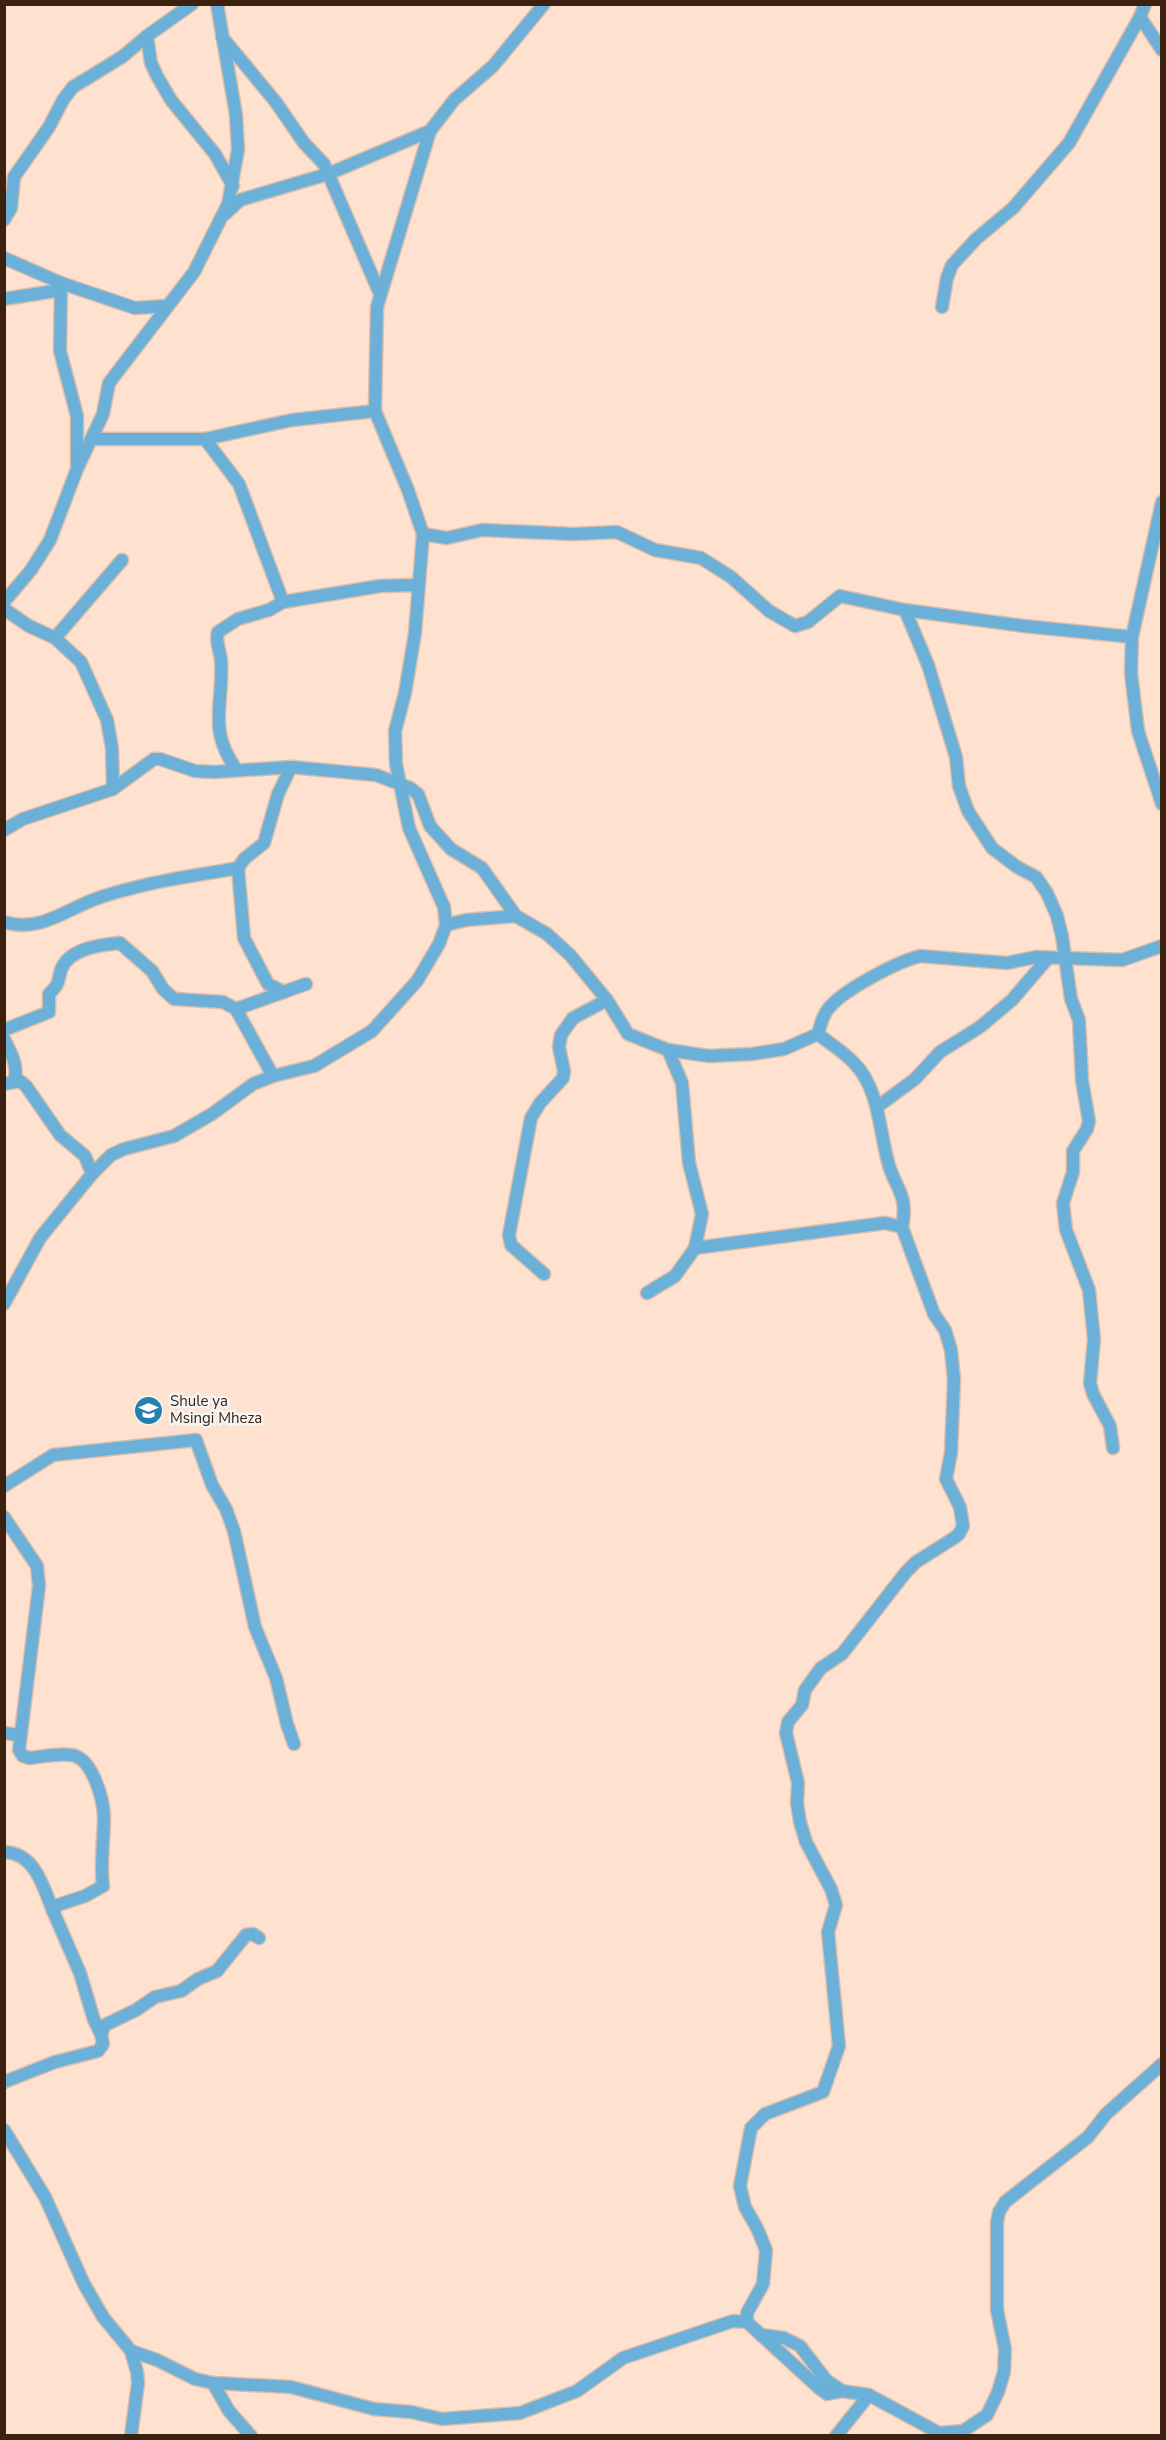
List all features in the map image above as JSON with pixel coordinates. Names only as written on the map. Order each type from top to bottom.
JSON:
[{"type":"street","points":[[4,220],[11,208],[14,177],[49,128],[63,100],[79,83],[122,57],[192,4]]},
{"type":"street","points":[[4,602],[31,570],[50,540],[77,469],[103,414],[109,383],[194,272],[228,204],[237,150],[236,115],[217,4]]},
{"type":"street","points":[[4,1304],[40,1238],[92,1174],[111,1155],[124,1149],[174,1136],[212,1114],[253,1084],[273,1076],[314,1066],[372,1031],[417,981],[439,944],[446,925],[440,893],[409,828],[396,764],[395,731],[405,693],[415,633],[423,534],[408,490],[375,411],[377,307],[430,131],[454,100],[493,66],[544,4]]},
{"type":"street","points":[[942,307],[946,278],[952,265],[976,239],[1013,208],[1069,143],[1140,17],[1145,4]]},
{"type":"street","points":[[1140,17],[1161,50]]},
{"type":"street","points":[[147,36],[152,63],[171,100],[215,154],[232,185],[239,193],[254,195]]},
{"type":"street","points":[[221,37],[275,101],[304,143],[324,164],[380,294]]},
{"type":"street","points":[[221,218],[240,200],[328,174],[430,131]]},
{"type":"street","points":[[4,258],[61,286],[135,308],[166,306]]},
{"type":"street","points":[[4,299],[61,286]]},
{"type":"street","points":[[61,286],[60,351],[77,416],[77,469]]},
{"type":"street","points":[[93,439],[205,439],[292,420],[375,411]]},
{"type":"street","points":[[205,439],[239,484],[283,602]]},
{"type":"street","points":[[1161,502],[1132,637],[1131,673],[1138,730],[1161,804]]},
{"type":"street","points":[[423,534],[447,538],[482,530],[574,534],[617,532],[655,550],[701,558],[731,577],[769,611],[795,626],[808,621],[840,596],[905,610],[1024,626],[1132,637]]},
{"type":"street","points":[[55,638],[122,560]]},
{"type":"street","points":[[236,769],[228,757],[218,732],[221,659],[216,638],[223,628],[283,602],[380,586],[418,585]]},
{"type":"street","points":[[4,609],[29,626],[55,638],[81,662],[107,720],[112,748],[113,789]]},
{"type":"street","points":[[905,610],[928,665],[953,747],[959,786],[968,811],[992,848],[1017,867],[1036,877],[1047,893],[1057,916],[1071,999],[1079,1020],[1083,1081],[1089,1121],[1087,1129],[1073,1151],[1071,1185],[1063,1203],[1066,1230],[1089,1290],[1094,1339],[1090,1383],[1093,1394],[1110,1426],[1113,1448]]},
{"type":"street","points":[[4,830],[23,819],[113,789],[154,759],[195,771],[215,772],[291,767],[376,775],[401,784],[418,794],[430,826],[451,849],[482,868],[516,916],[548,934],[570,955],[607,1000],[628,1034],[668,1050],[709,1056],[752,1054],[784,1049],[818,1034],[826,1011],[840,996],[906,960],[920,956],[1007,963],[1036,957],[1122,960],[1161,946]]},
{"type":"street","points":[[284,992],[267,984],[244,938],[238,868],[244,859],[264,843],[278,794],[291,767]]},
{"type":"street","points":[[4,922],[15,926],[30,926],[60,917],[88,902],[142,885],[238,868]]},
{"type":"street","points":[[446,925],[466,920],[516,916]]},
{"type":"street","points":[[4,1030],[49,1011],[49,994],[59,984],[62,969],[69,957],[86,949],[110,944],[123,945],[152,971],[163,988],[174,999],[223,1002],[236,1009],[273,1076]]},
{"type":"street","points":[[876,1107],[915,1079],[940,1052],[980,1026],[1012,1000],[1048,958]]},
{"type":"street","points":[[236,1009],[306,984]]},
{"type":"street","points":[[544,1274],[511,1245],[509,1235],[531,1118],[540,1103],[563,1078],[564,1071],[559,1047],[561,1035],[573,1018],[607,1000]]},
{"type":"street","points":[[747,2322],[747,2313],[763,2284],[766,2250],[745,2207],[740,2186],[751,2128],[765,2114],[823,2092],[839,2046],[828,1932],[836,1905],[831,1889],[806,1842],[800,1822],[797,1803],[798,1784],[786,1733],[788,1722],[802,1705],[805,1690],[821,1668],[842,1654],[906,1572],[916,1562],[959,1534],[963,1526],[960,1507],[946,1479],[951,1453],[954,1380],[951,1350],[945,1330],[934,1314],[902,1227],[905,1215],[903,1196],[888,1164],[870,1088],[855,1063],[818,1034]]},
{"type":"street","points":[[4,1039],[14,1059],[15,1076],[9,1083]]},
{"type":"street","points":[[647,1293],[675,1276],[695,1248],[702,1214],[689,1163],[682,1083],[668,1050]]},
{"type":"street","points":[[9,1083],[20,1081],[26,1086],[60,1136],[85,1156],[92,1174]]},
{"type":"street","points":[[695,1248],[885,1223],[902,1227]]},
{"type":"street","points":[[4,1486],[53,1455],[196,1440],[212,1485],[226,1509],[234,1531],[255,1627],[276,1678],[294,1744]]},
{"type":"street","points":[[4,1517],[37,1566],[39,1586],[19,1735],[19,1750],[23,1756],[29,1758],[72,1755],[86,1763],[92,1773],[102,1806],[100,1863],[103,1886],[85,1896],[57,1905],[53,1911]]},
{"type":"street","points":[[4,1733],[19,1735]]},
{"type":"street","points":[[4,1852],[16,1852],[35,1868],[80,1973],[103,2044],[98,2051],[56,2062],[4,2082]]},
{"type":"street","points":[[101,2034],[105,2025],[111,2020],[136,2010],[155,1997],[181,1990],[217,1971],[246,1935],[253,1934],[259,1938]]},
{"type":"street","points":[[131,2351],[157,2360],[195,2379],[213,2383],[291,2387],[374,2409],[411,2412],[442,2419],[520,2413],[578,2391],[623,2358],[734,2321],[747,2322],[827,2394],[842,2391],[869,2395],[939,2433],[963,2431],[987,2415],[1004,2372],[1005,2349],[997,2310],[999,2212],[1005,2202],[1088,2137],[1106,2114],[1161,2064]]},
{"type":"street","points":[[4,2130],[45,2197],[103,2317],[131,2351],[138,2383],[131,2436]]},
{"type":"street","points":[[761,2335],[784,2338],[800,2346],[826,2380],[842,2391]]},
{"type":"street","points":[[213,2383],[229,2411],[251,2436]]},
{"type":"street","points":[[836,2436],[869,2395]]},
{"type":"place","name":"Shule ya Msingi Mheza","points":[[149,1410]]}]
